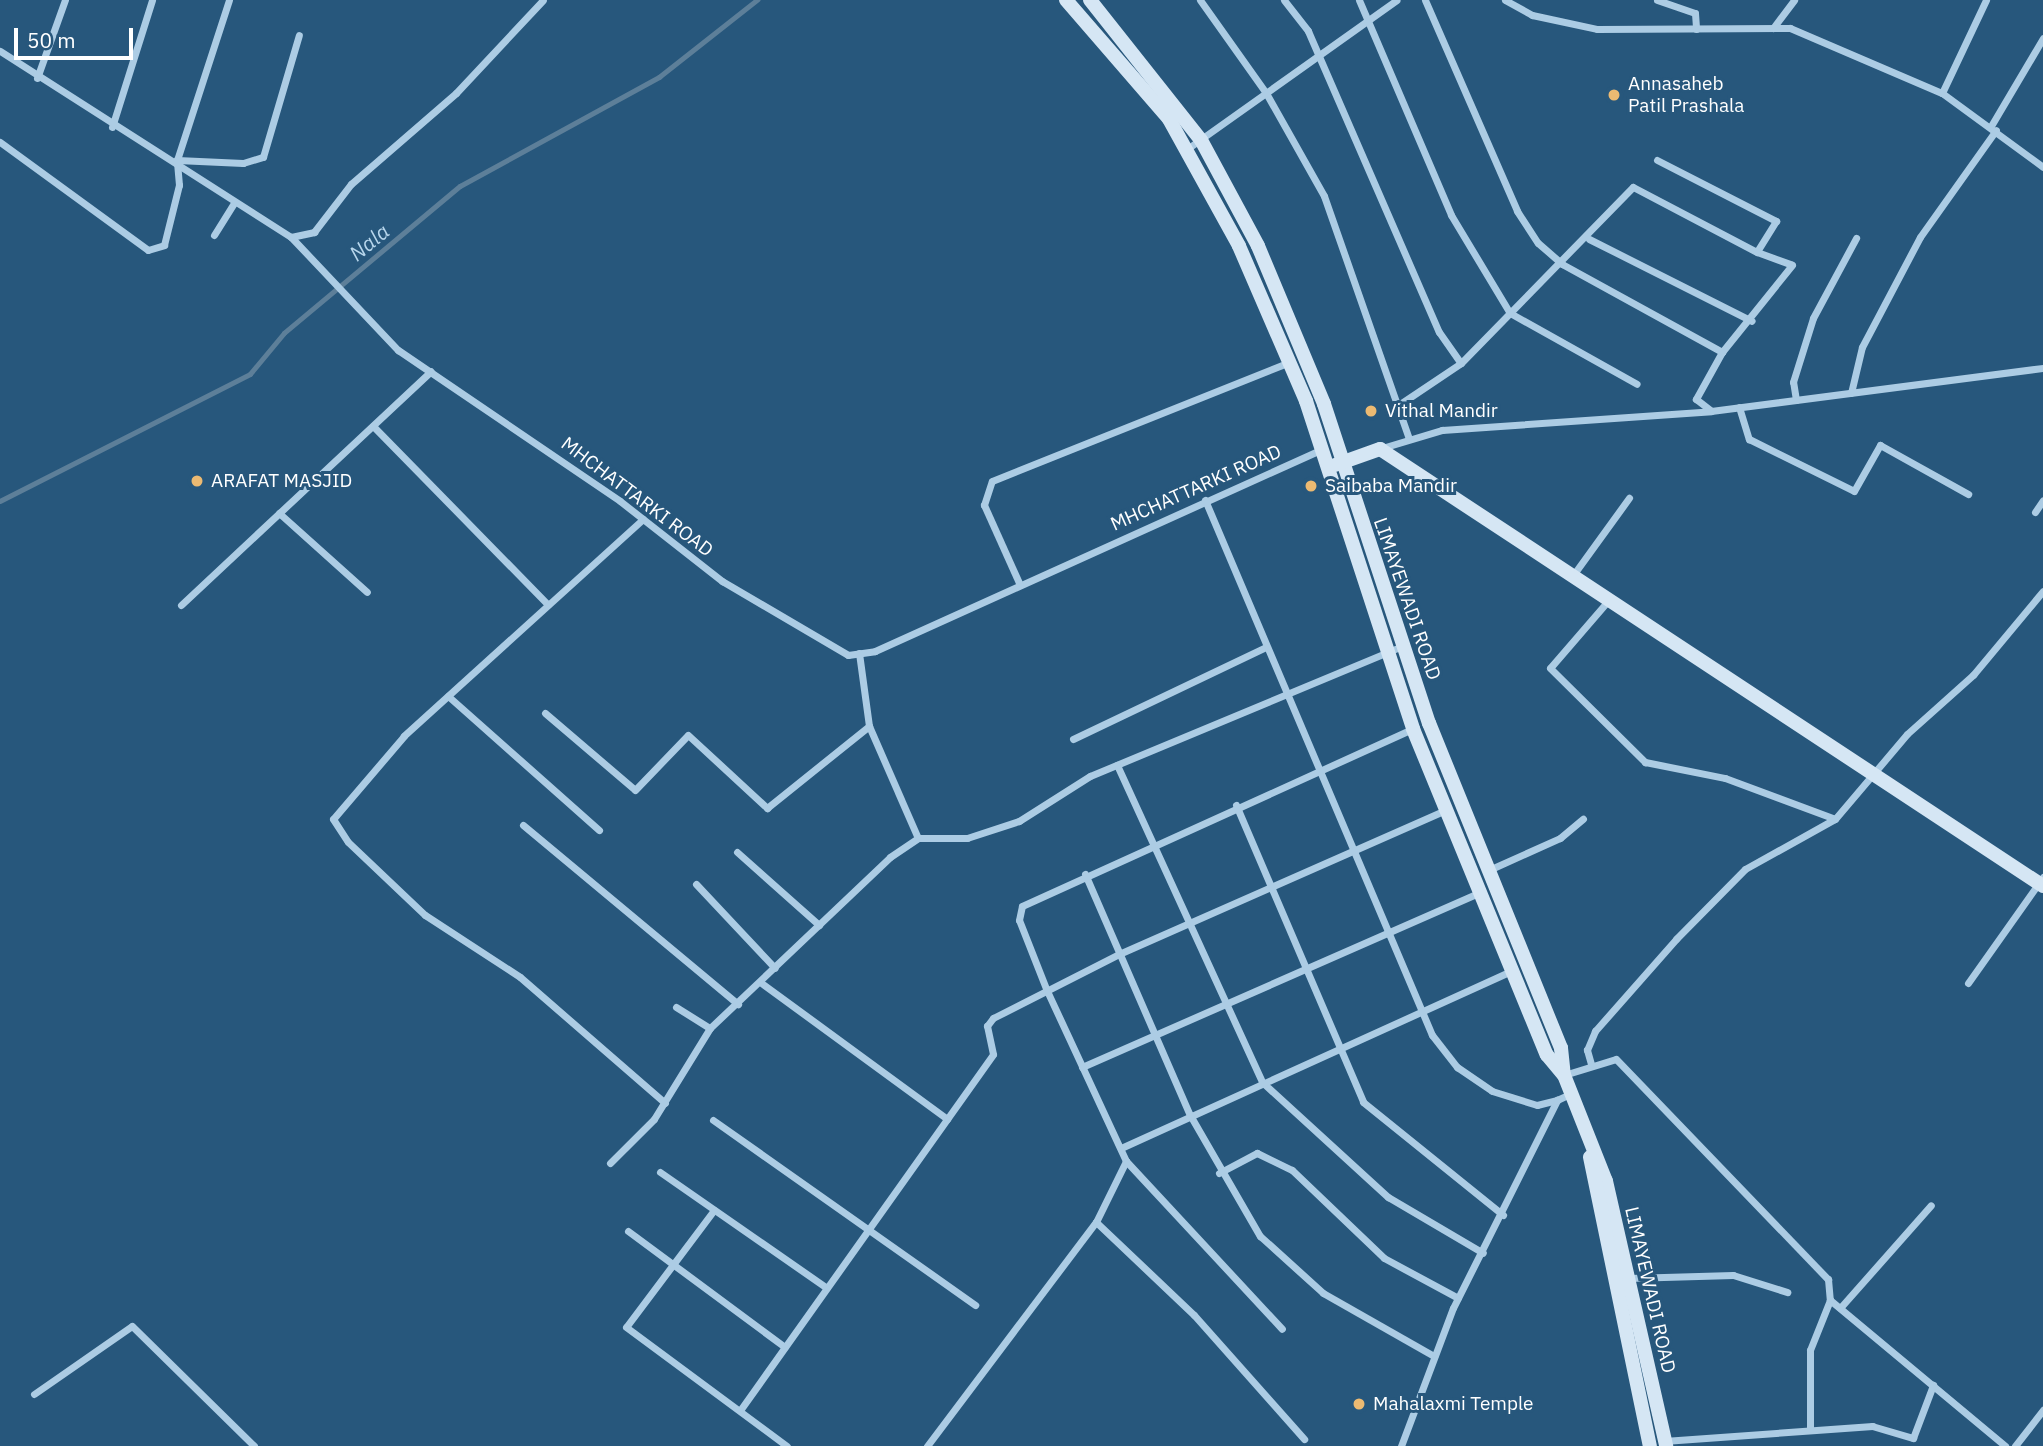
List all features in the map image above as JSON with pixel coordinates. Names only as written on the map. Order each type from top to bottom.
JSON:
[{"type":"street","points":[[37,78],[65,0]]},
{"type":"street","points":[[112,127],[152,0]]},
{"type":"street","points":[[0,142],[148,250],[164,245],[179,185],[177,160],[229,0]]},
{"type":"street","points":[[291,237],[314,232],[351,184],[456,93],[543,0]]},
{"type":"street","name":"LIMAYEWADI ROAD","points":[[1066,0],[1141,82],[1187,149],[1239,246],[1289,362],[1322,449],[1413,729],[1547,1055],[1564,1075]]},
{"type":"street","name":"LIMAYEWADI ROAD","points":[[1090,0],[1201,140],[1263,256],[1342,463],[1402,646],[1561,1048],[1563,1097],[1606,1181],[1665,1443]]},
{"type":"street","points":[[1200,0],[1266,93],[1324,196],[1409,439]]},
{"type":"street","points":[[1284,0],[1319,54],[1439,332],[1461,363]]},
{"type":"street","points":[[1359,0],[1451,215],[1510,313],[1637,384]]},
{"type":"street","points":[[1187,149],[1397,0]]},
{"type":"street","points":[[1425,0],[1517,211],[1562,264],[1722,352]]},
{"type":"street","points":[[1505,0],[1565,25],[1790,29],[1942,93],[2043,167]]},
{"type":"street","points":[[1657,0],[1695,13],[1696,29]]},
{"type":"street","points":[[1773,29],[1794,0]]},
{"type":"street","points":[[1942,93],[1986,0]]},
{"type":"street","points":[[177,160],[243,163],[263,157],[299,34]]},
{"type":"street","points":[[1851,393],[1862,346],[1920,237],[1993,128],[2043,38]]},
{"type":"street","name":"MHCHATTARKI ROAD","points":[[0,51],[112,127],[177,160],[235,202],[291,237],[398,350],[643,519],[775,616],[848,655],[859,653],[1020,586],[1322,449]]},
{"type":"street","points":[[1657,160],[1776,221],[1757,251]]},
{"type":"street","points":[[1397,406],[1461,363],[1589,239],[1633,187],[1757,251],[1793,265],[1752,321],[1722,352],[1696,399],[1711,411]]},
{"type":"street","points":[[214,235],[235,202]]},
{"type":"street","points":[[1796,400],[1793,382],[1813,318],[1856,238]]},
{"type":"street","points":[[1589,239],[1752,321]]},
{"type":"street","points":[[1020,586],[984,505],[992,481],[1289,362]]},
{"type":"street","points":[[1327,468],[1442,430],[1711,411],[2043,368]]},
{"type":"street","points":[[181,605],[430,371]]},
{"type":"street","points":[[1739,407],[1749,439],[1854,491],[1880,445],[1968,494]]},
{"type":"street","points":[[373,426],[548,605]]},
{"type":"street","points":[[1380,449],[1571,579],[2042,882],[1968,983]]},
{"type":"street","points":[[1571,579],[1629,498]]},
{"type":"street","points":[[1205,500],[1384,931],[1432,1035],[1466,1073],[1515,1102],[1563,1097]]},
{"type":"street","points":[[2035,512],[2043,500]]},
{"type":"street","points":[[279,513],[367,592]]},
{"type":"street","points":[[643,519],[448,696],[333,818],[363,859],[425,915],[520,977],[665,1103]]},
{"type":"street","points":[[1591,1064],[1587,1050],[1595,1031],[1737,878],[1835,819],[1872,772],[1949,690],[1973,675],[2043,591]]},
{"type":"street","points":[[1607,602],[1549,668],[1645,762],[1726,778],[1835,819]]},
{"type":"street","points":[[610,1163],[665,1103],[710,1028],[890,857],[919,838],[967,838],[1019,821],[1117,765],[1402,646]]},
{"type":"street","points":[[1073,739],[1266,647]]},
{"type":"street","points":[[859,653],[869,726],[919,838]]},
{"type":"street","points":[[448,696],[599,830]]},
{"type":"street","points":[[545,713],[635,789],[688,736],[767,808],[869,726]]},
{"type":"street","points":[[1282,1329],[1126,1161],[1047,991],[1019,913],[1027,900],[1316,768],[1413,729]]},
{"type":"street","points":[[1117,765],[1262,1082],[1388,1197],[1483,1254]]},
{"type":"street","points":[[1236,805],[1303,968],[1363,1102],[1503,1215]]},
{"type":"street","points":[[741,1409],[995,1050],[990,1020],[1119,954],[1351,849],[1446,810]]},
{"type":"street","points":[[1491,869],[1560,838],[1583,819]]},
{"type":"street","points":[[523,825],[738,1004]]},
{"type":"street","points":[[737,852],[819,925]]},
{"type":"street","points":[[1084,874],[1190,1115],[1219,1173],[1260,1236],[1323,1293],[1434,1356]]},
{"type":"street","points":[[696,884],[775,968]]},
{"type":"street","points":[[1082,1067],[1384,931],[1481,892]]},
{"type":"street","points":[[1121,1148],[1419,1009],[1512,971]]},
{"type":"street","points":[[760,982],[947,1119]]},
{"type":"street","points":[[676,1007],[710,1028]]},
{"type":"street","points":[[1564,1075],[1591,1064],[1616,1059],[1828,1279],[1830,1300],[1810,1350],[1810,1429]]},
{"type":"street","points":[[1401,1446],[1458,1298],[1563,1097]]},
{"type":"street","points":[[713,1120],[871,1226],[975,1305]]},
{"type":"street","name":"LIMAYEWADI ROAD","points":[[1589,1145],[1650,1446]]},
{"type":"street","points":[[1219,1173],[1257,1153],[1292,1170],[1384,1258],[1458,1298]]},
{"type":"street","points":[[927,1446],[1096,1222],[1126,1161]]},
{"type":"street","points":[[660,1172],[827,1288]]},
{"type":"street","points":[[1840,1308],[1931,1205]]},
{"type":"street","points":[[715,1210],[626,1327],[788,1446]]},
{"type":"street","points":[[1096,1222],[1194,1315],[1304,1439]]},
{"type":"street","points":[[628,1231],[785,1347]]},
{"type":"street","points":[[1629,1278],[1733,1275],[1787,1292]]},
{"type":"street","points":[[1830,1300],[2006,1446]]},
{"type":"street","points":[[34,1394],[132,1326],[254,1446]]},
{"type":"street","points":[[1650,1446],[1810,1429],[1872,1426],[1913,1438],[1933,1385]]},
{"type":"street","points":[[2015,1446],[2043,1410]]},
{"type":"waterway","name":"Nala","points":[[0,501],[250,374],[284,333],[460,186],[659,77],[757,0]]},
{"type":"place","name":"Annasaheb Patil Prashala","points":[[1614,95]]},
{"type":"place","name":"Vithal Mandir","points":[[1371,411]]},
{"type":"place","name":"ARAFAT MASJID","points":[[197,481]]},
{"type":"place","name":"Saibaba Mandir","points":[[1311,486]]},
{"type":"place","name":"Mahalaxmi Temple","points":[[1359,1404]]}]
